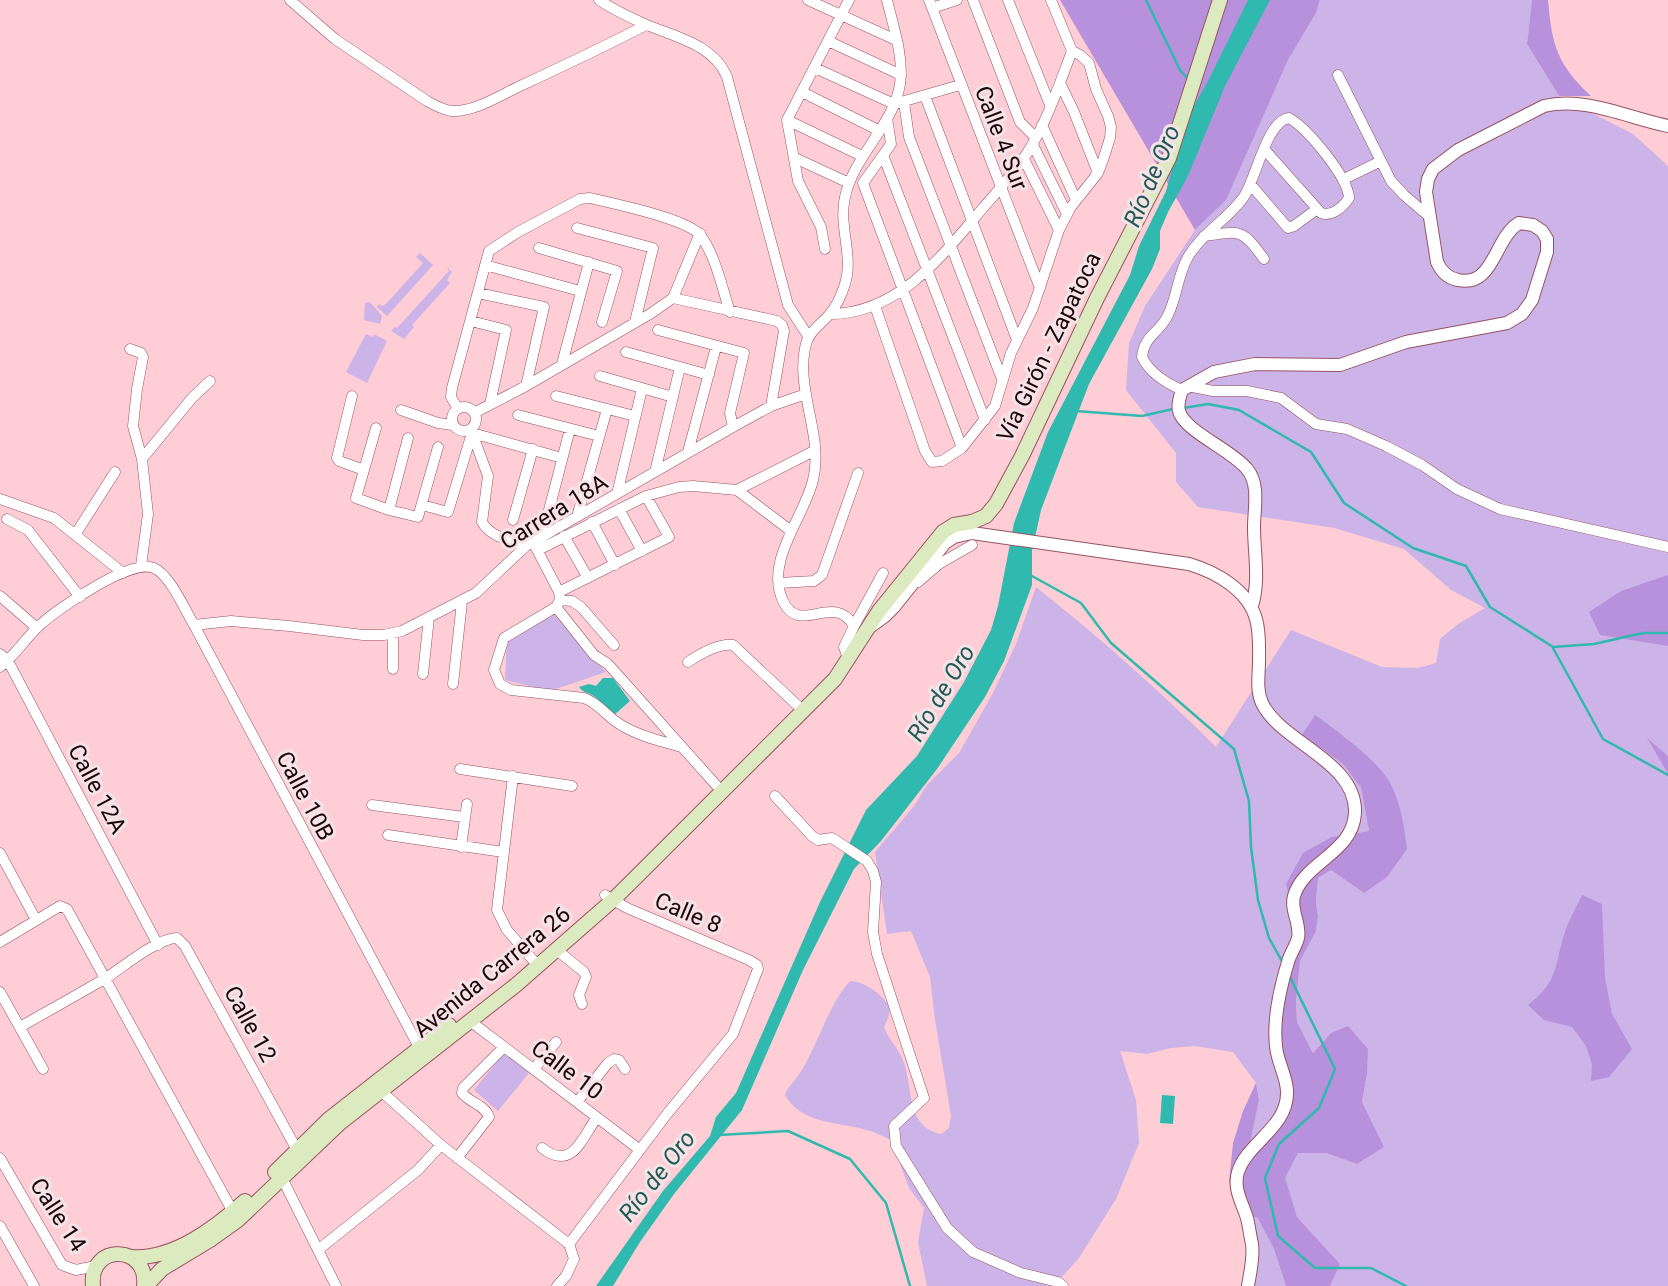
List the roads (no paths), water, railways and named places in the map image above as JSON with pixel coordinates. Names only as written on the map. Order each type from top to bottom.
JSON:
[{"type":"main road","name":"Vía Girón - Zapatoca","points":[[871,626],[901,581],[943,531],[954,525],[980,520],[996,503],[1022,456],[1121,249],[1169,158],[1220,0]]},
{"type":"main road","name":"Avenida Carrera 26","points":[[145,1286],[162,1269],[238,1220],[330,1132],[422,1052],[609,898],[835,679],[871,626]]},
{"type":"main road","name":"Avenida Carrera 26","points":[[91,1279],[112,1255],[150,1258],[166,1253],[233,1212],[329,1119],[422,1052],[471,1021],[558,951],[716,785],[845,661]]},
{"type":"main road","points":[[131,1257],[143,1271],[145,1286]]},
{"type":"street","points":[[290,0],[335,39],[426,101],[452,111],[467,109],[495,98],[646,25]]},
{"type":"street","points":[[599,0],[646,25],[682,38],[707,52],[725,72],[788,305],[808,336]]},
{"type":"street","points":[[808,0],[896,40]]},
{"type":"street","points":[[825,249],[821,227],[800,188],[787,120],[849,0]]},
{"type":"street","points":[[887,0],[901,75],[899,103],[909,137],[1003,379]]},
{"type":"street","points":[[930,4],[957,0]]},
{"type":"street","points":[[973,0],[1020,122],[1034,141],[1067,214]]},
{"type":"street","points":[[1008,0],[1049,105]]},
{"type":"street","points":[[875,306],[928,457],[937,463],[962,449],[995,406],[1017,340],[1033,308],[1059,230],[1076,200],[1098,173],[1110,138],[1111,127],[1088,63],[1072,51],[1051,0]]},
{"type":"street","name":"Calle 4 Sur","points":[[930,4],[1040,288]]},
{"type":"street","points":[[828,41],[901,75]]},
{"type":"street","points":[[830,314],[853,313],[875,306],[904,289],[928,270],[1024,159],[1042,125],[1072,51]]},
{"type":"street","points":[[815,68],[899,103]]},
{"type":"street","points":[[1338,75],[1397,188],[1431,218]]},
{"type":"street","points":[[1060,83],[1098,173]]},
{"type":"street","points":[[854,626],[846,615],[837,611],[804,616],[792,613],[782,599],[779,583],[783,554],[813,484],[814,451],[803,357],[808,336],[830,314],[839,300],[847,277],[848,257],[842,211],[849,184],[862,156],[899,103],[960,85]]},
{"type":"street","points":[[802,92],[878,130]]},
{"type":"street","points":[[925,96],[1017,340]]},
{"type":"street","points":[[1252,606],[1257,572],[1255,490],[1252,476],[1228,451],[1193,428],[1179,409],[1185,388],[1214,372],[1255,364],[1340,365],[1406,342],[1507,323],[1522,314],[1532,300],[1547,252],[1547,239],[1542,231],[1532,225],[1525,223],[1514,226],[1480,277],[1470,282],[1446,275],[1437,262],[1426,192],[1427,179],[1433,169],[1441,161],[1544,106],[1557,103],[1586,105],[1668,126]]},
{"type":"street","points":[[887,118],[891,144]]},
{"type":"street","points":[[1264,149],[1317,209],[1326,215],[1345,205],[1349,198],[1344,179],[1309,136],[1289,118],[1279,122],[1264,149],[1251,184],[1242,199],[1204,236],[1186,260],[1165,322],[1146,341],[1142,357],[1148,367],[1171,385],[1213,391],[1247,391],[1281,398],[1315,424],[1347,429],[1386,446],[1422,465],[1457,489],[1500,509],[1668,547]]},
{"type":"street","points":[[787,120],[862,156]]},
{"type":"street","points":[[1042,125],[1076,200]]},
{"type":"street","points":[[909,137],[891,144],[863,183],[962,449]]},
{"type":"street","points":[[883,155],[985,420]]},
{"type":"street","points":[[794,158],[849,184]]},
{"type":"street","points":[[1024,159],[1059,230]]},
{"type":"street","points":[[1344,179],[1381,160]]},
{"type":"street","points":[[1251,184],[1288,228],[1317,209]]},
{"type":"street","points":[[458,409],[451,397],[452,388],[491,249],[580,199],[590,198],[683,223],[700,233],[709,249],[730,312]]},
{"type":"street","points":[[577,228],[653,248],[635,322]]},
{"type":"street","points":[[1204,236],[1237,232],[1245,235],[1264,259]]},
{"type":"street","points":[[474,413],[526,386],[673,298],[700,233]]},
{"type":"street","points":[[539,248],[617,271],[602,322]]},
{"type":"street","points":[[562,364],[589,262]]},
{"type":"street","points":[[485,265],[580,291]]},
{"type":"street","points":[[478,292],[544,307],[526,386]]},
{"type":"street","points":[[673,298],[777,321],[782,325],[784,331],[771,407]]},
{"type":"street","points":[[471,321],[506,330],[490,404]]},
{"type":"street","points":[[657,330],[745,354],[730,413],[733,427]]},
{"type":"street","points":[[688,452],[716,347]]},
{"type":"street","points":[[3,660],[37,628],[80,597],[141,566],[148,514],[142,459],[134,426],[136,389],[143,357],[141,353],[130,349]]},
{"type":"street","points":[[626,352],[709,375]]},
{"type":"street","points":[[655,472],[680,367]]},
{"type":"street","points":[[600,376],[673,397]]},
{"type":"street","points":[[142,459],[192,398],[211,381]]},
{"type":"street","points":[[617,494],[642,388]]},
{"type":"street","name":"Carrera 18A","points":[[194,625],[231,621],[363,635],[393,634],[462,601],[485,585],[506,562],[688,452],[771,407],[806,394]]},
{"type":"street","points":[[352,396],[337,458],[364,470]]},
{"type":"street","points":[[555,396],[635,416]]},
{"type":"street","points":[[422,505],[449,512],[471,431],[476,422],[474,413],[465,407],[458,409],[453,414],[453,425]]},
{"type":"street","points":[[577,517],[607,409]]},
{"type":"street","points":[[401,410],[438,423],[453,425],[463,432],[471,431],[562,457]]},
{"type":"street","points":[[518,415],[599,436]]},
{"type":"street","points":[[376,428],[357,499],[389,510],[417,517],[438,447]]},
{"type":"street","points":[[569,429],[535,544],[558,600],[594,655],[608,664],[716,785]]},
{"type":"street","points":[[471,431],[488,476],[482,522],[492,534],[535,544],[564,536],[646,496],[693,486],[737,490],[791,531]]},
{"type":"street","points":[[389,510],[408,438]]},
{"type":"street","points":[[513,520],[533,449]]},
{"type":"street","points":[[737,490],[814,451]]},
{"type":"street","points":[[75,535],[115,472]]},
{"type":"street","points":[[779,583],[814,581],[822,575],[859,473]]},
{"type":"street","points":[[646,496],[669,537],[588,578],[504,638],[494,670],[500,684],[511,690],[584,698],[627,729],[681,747]]},
{"type":"street","points":[[0,499],[46,514],[123,573]]},
{"type":"street","points":[[619,509],[642,551]]},
{"type":"street","points":[[7,519],[28,530],[80,597]]},
{"type":"street","points":[[592,522],[615,565]]},
{"type":"street","points":[[871,626],[885,617],[945,543],[964,533],[1189,564],[1204,568],[1224,579],[1252,606],[1258,628],[1258,691],[1261,702],[1269,715],[1333,767],[1345,781],[1352,796],[1355,813],[1352,827],[1343,842],[1305,876],[1293,900],[1298,937],[1288,962],[1275,1028],[1276,1050],[1284,1072],[1287,1094],[1281,1117],[1238,1171],[1237,1188],[1247,1217],[1252,1248],[1248,1286]]},
{"type":"street","points":[[564,536],[588,578]]},
{"type":"street","points":[[904,594],[939,564],[972,545]]},
{"type":"street","name":"Calle 10B","points":[[141,566],[154,568],[165,576],[194,625],[422,1052]]},
{"type":"street","points":[[845,661],[844,647],[883,573]]},
{"type":"street","points":[[0,596],[37,628]]},
{"type":"street","points":[[558,600],[576,603],[581,607],[614,645]]},
{"type":"street","points":[[453,684],[462,601]]},
{"type":"street","points":[[423,674],[429,617]]},
{"type":"street","points":[[393,634],[393,669]]},
{"type":"street","points":[[688,662],[727,644],[733,645],[797,705]]},
{"type":"street","name":"Calle 12A","points":[[3,660],[158,945]]},
{"type":"street","points":[[460,769],[572,786]]},
{"type":"street","points":[[513,776],[497,910],[507,930],[533,960]]},
{"type":"street","points":[[775,796],[812,836],[818,840],[832,838],[867,861],[876,882],[873,932],[877,954],[924,1098],[894,1126],[896,1146],[947,1228],[973,1252],[1021,1273],[1058,1282],[1063,1286]]},
{"type":"street","points":[[461,847],[467,804]]},
{"type":"street","points":[[372,805],[464,817]]},
{"type":"street","points":[[388,835],[503,852]]},
{"type":"street","points":[[0,853],[36,920]]},
{"type":"street","name":"Calle 8","points":[[609,898],[757,965],[758,969],[733,1034],[640,1150]]},
{"type":"street","points":[[0,942],[61,906],[67,909],[233,1212]]},
{"type":"street","name":"Calle 12","points":[[158,945],[170,938],[177,938],[185,946],[297,1150]]},
{"type":"street","points":[[20,1027],[158,945]]},
{"type":"street","points":[[558,951],[584,972],[586,977],[579,995],[582,1004]]},
{"type":"street","points":[[0,992],[43,1069]]},
{"type":"street","name":"Calle 10","points":[[471,1021],[640,1150]]},
{"type":"street","points":[[534,1069],[556,1042]]},
{"type":"street","points":[[457,1158],[489,1117],[487,1111],[465,1096],[463,1088],[504,1047]]},
{"type":"street","points":[[577,1102],[608,1063],[614,1059],[619,1060],[625,1069]]},
{"type":"street","points":[[380,1091],[457,1158],[569,1244],[573,1259],[569,1271],[557,1286]]},
{"type":"street","points":[[541,1149],[553,1157],[567,1156],[574,1151],[597,1117]]},
{"type":"street","points":[[318,1250],[418,1170],[441,1145]]},
{"type":"street","points":[[569,1244],[640,1150]]},
{"type":"street","name":"Calle 14","points":[[0,1158],[62,1265],[91,1279]]},
{"type":"street","points":[[282,1178],[336,1286]]},
{"type":"street","points":[[0,1226],[34,1286]]},
{"type":"water","points":[[1248,0],[1270,0],[1225,86],[1188,176],[1168,212],[1160,231],[1160,249],[1152,269],[1089,384],[1041,510],[1032,551],[1032,585],[1004,661],[985,697],[937,769],[881,841],[854,869],[803,970],[742,1110],[674,1194],[613,1286],[596,1286],[663,1191],[710,1136],[716,1117],[736,1093],[820,902],[866,810],[917,756],[964,682],[991,630],[1014,523],[1048,432],[1130,275],[1139,246],[1166,191],[1186,120]]},
{"type":"water","points":[[603,678],[613,678],[630,701],[613,716],[593,695],[579,687],[589,684],[596,686]]},
{"type":"water","points":[[1162,1095],[1175,1096],[1173,1124],[1160,1123]]},
{"type":"waterway","points":[[1146,0],[1180,70],[1189,80]]},
{"type":"waterway","points":[[1183,408],[1208,404],[1239,410],[1311,452],[1344,503],[1413,548],[1466,566],[1490,607],[1553,647],[1594,644],[1643,633],[1668,633]]},
{"type":"waterway","points":[[1076,411],[1142,416],[1173,409]]},
{"type":"waterway","points":[[1032,576],[1081,603],[1111,643],[1234,749],[1249,801],[1251,847],[1258,900],[1269,938],[1283,963]]},
{"type":"waterway","points":[[1553,648],[1603,739],[1668,775]]},
{"type":"waterway","points":[[1289,975],[1335,1069],[1319,1108],[1279,1144],[1265,1178],[1278,1236],[1315,1268],[1371,1268],[1406,1286]]},
{"type":"waterway","points":[[719,1135],[788,1131],[850,1159],[886,1203],[910,1286]]},
{"type":"water label","name":"Río de Oro","points":[[1152,176]]},
{"type":"water label","name":"Río de Oro","points":[[941,693]]},
{"type":"water label","name":"Río de Oro","points":[[657,1176]]}]
